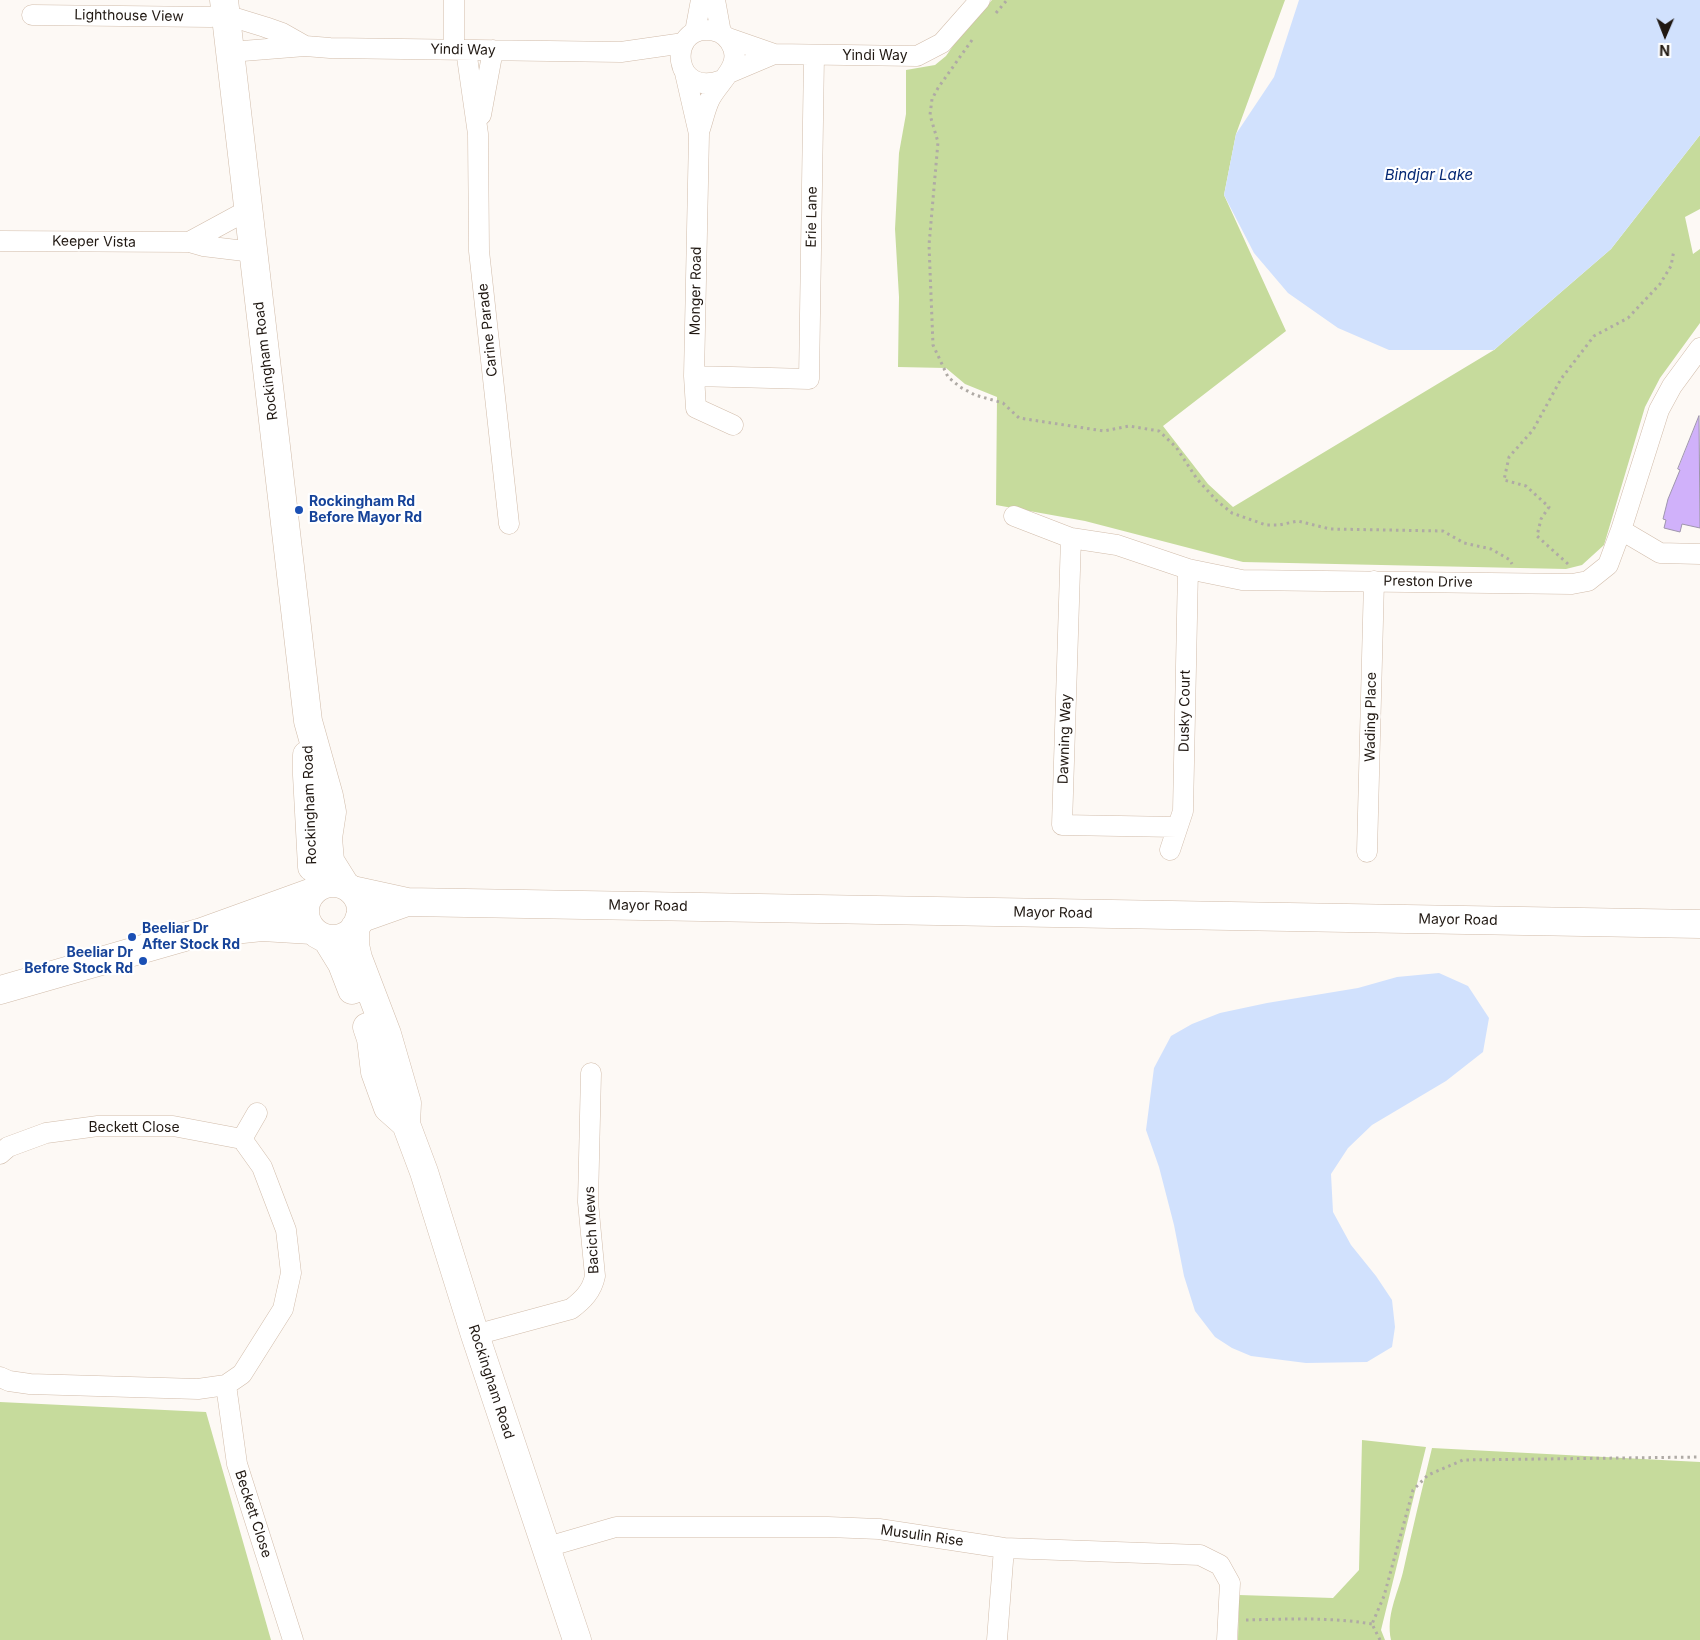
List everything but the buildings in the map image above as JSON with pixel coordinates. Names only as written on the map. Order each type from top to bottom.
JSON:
[{"type":"main road","name":"Rockingham Road","points":[[225,8],[308,721],[307,774],[312,891]]},
{"type":"main road","name":"Rockingham Road","points":[[308,721],[330,796],[332,812],[328,838],[330,861],[349,888]]},
{"type":"main road","points":[[0,990],[202,932],[312,891],[326,883],[349,888],[360,904],[357,923],[342,937],[262,927],[202,932]]},
{"type":"main road","name":"Mayor Road","points":[[349,888],[407,902],[1700,924]]},
{"type":"main road","points":[[312,891],[306,903],[305,914],[307,922],[319,934]]},
{"type":"main road","name":"Mayor Road","points":[[357,923],[407,902]]},
{"type":"main road","name":"Rockingham Road","points":[[357,923],[354,945],[387,1034],[407,1103],[406,1124],[424,1172],[475,1335],[577,1640]]},
{"type":"main road","name":"Rockingham Road","points":[[319,934],[342,964],[371,1039],[375,1072],[388,1108],[406,1124]]},
{"type":"street","name":"Carine Parade","points":[[454,0],[460,50],[478,134]]},
{"type":"street","points":[[683,69],[680,54],[690,38],[701,0]]},
{"type":"street","points":[[715,0],[724,36],[732,46],[735,54],[734,64],[725,77]]},
{"type":"street","name":"Yindi Way","points":[[230,52],[305,46],[621,52],[690,38],[704,30],[774,54],[917,56],[942,43],[980,0]]},
{"type":"street","name":"Yindi Way","points":[[225,8],[282,33],[305,46]]},
{"type":"street","name":"Lighthouse View","points":[[32,15],[210,17],[225,8]]},
{"type":"street","name":"Carine Parade","points":[[492,50],[478,134],[479,251],[509,524]]},
{"type":"street","name":"Yindi Way","points":[[621,52],[683,69],[693,80],[702,84],[712,84],[774,54]]},
{"type":"street","name":"Erie Lane","points":[[694,376],[809,379],[814,56]]},
{"type":"street","name":"Monger Road","points":[[683,69],[699,134],[694,376],[696,408],[733,425]]},
{"type":"street","name":"Monger Road","points":[[699,134],[710,100],[725,77]]},
{"type":"street","name":"Keeper Vista","points":[[188,242],[248,210]]},
{"type":"street","name":"Keeper Vista","points":[[0,240],[188,242],[204,246],[253,252]]},
{"type":"street","points":[[1588,581],[1608,565],[1659,410],[1672,386],[1700,348]]},
{"type":"street","name":"Preston Drive","points":[[1014,516],[1071,538],[1117,545],[1188,569],[1242,580],[1523,584],[1572,584],[1588,581]]},
{"type":"street","points":[[1621,530],[1660,553],[1700,554]]},
{"type":"street","name":"Dawning Way","points":[[1071,538],[1062,826],[1177,828]]},
{"type":"street","name":"Dusky Court","points":[[1170,850],[1183,811],[1188,569]]},
{"type":"street","name":"Wading Place","points":[[1367,852],[1374,581]]},
{"type":"street","name":"Bacich Mews","points":[[475,1335],[571,1309],[581,1301],[593,1286],[595,1276],[588,1202],[591,1072]]},
{"type":"street","points":[[0,1377],[9,1381],[40,1384],[198,1389],[226,1385],[242,1374],[283,1309],[291,1273],[286,1230],[262,1167],[242,1140],[256,1113]]},
{"type":"street","name":"Beckett Close","points":[[0,1154],[8,1147],[46,1133],[98,1126],[173,1126],[242,1140]]},
{"type":"street","name":"Beckett Close","points":[[226,1385],[237,1464],[293,1640]]},
{"type":"street","name":"Musulin Rise","points":[[547,1547],[616,1526],[790,1527],[879,1529],[1004,1548],[1200,1555],[1220,1565],[1230,1583],[1227,1640]]},
{"type":"street","points":[[997,1640],[1004,1548]]},
{"type":"path","points":[[993,16],[1007,0]]},
{"type":"path","points":[[977,34],[938,88],[932,99],[930,115],[938,142],[929,245],[933,345],[948,377],[960,388],[1003,403],[1019,418],[1104,430],[1129,426],[1159,430],[1176,447],[1197,480],[1217,501],[1232,513],[1266,525],[1279,525],[1298,521],[1330,528],[1442,531],[1464,543],[1492,549],[1510,560],[1523,584]]},
{"type":"path","points":[[1588,581],[1537,536],[1541,519],[1549,507],[1526,486],[1504,480],[1509,457],[1533,430],[1560,379],[1594,336],[1628,318],[1660,284],[1671,266],[1674,250]]},
{"type":"path","points":[[1380,1640],[1372,1624],[1384,1596],[1413,1490],[1428,1475],[1463,1460],[1700,1457]]},
{"type":"path","points":[[1228,1620],[1298,1619],[1352,1621],[1372,1624]]},
{"type":"green space","points":[[992,0],[1285,0],[1236,134],[1224,195],[1286,331],[1163,426],[1208,484],[1233,507],[1494,350],[1611,249],[1700,135],[1700,209],[1685,217],[1693,254],[1700,249],[1700,323],[1660,378],[1645,407],[1604,545],[1582,565],[1566,569],[1243,562],[1085,521],[996,505],[997,397],[965,384],[946,368],[898,367],[899,297],[895,229],[899,153],[906,114],[906,70],[935,65],[946,56]]},
{"type":"green space","points":[[0,1402],[206,1412],[271,1640],[0,1640]]},
{"type":"green space","points":[[1362,1440],[1426,1447],[1381,1630],[1385,1640],[1238,1640],[1239,1595],[1333,1598],[1359,1570]]},
{"type":"green space","points":[[1432,1448],[1700,1462],[1700,1640],[1391,1640],[1391,1614],[1403,1572]]},
{"type":"water","name":"Bindjar Lake","points":[[1299,0],[1700,0],[1700,135],[1611,249],[1494,350],[1389,350],[1338,328],[1288,293],[1254,253],[1224,195],[1236,134],[1274,77]]},
{"type":"water","points":[[1439,973],[1468,986],[1489,1018],[1483,1052],[1446,1081],[1372,1125],[1348,1148],[1331,1174],[1333,1212],[1351,1245],[1376,1276],[1392,1300],[1395,1327],[1392,1347],[1367,1362],[1306,1363],[1251,1356],[1232,1348],[1215,1337],[1195,1311],[1184,1276],[1174,1225],[1159,1167],[1146,1130],[1154,1068],[1171,1036],[1192,1024],[1220,1013],[1358,988],[1397,977]]},
{"type":"place","name":"Rockingham Rd Before Mayor Rd","points":[[299,510]]},
{"type":"place","name":"Beeliar Dr After Stock Rd","points":[[132,937]]},
{"type":"place","name":"Beeliar Dr Before Stock Rd","points":[[143,961]]}]
